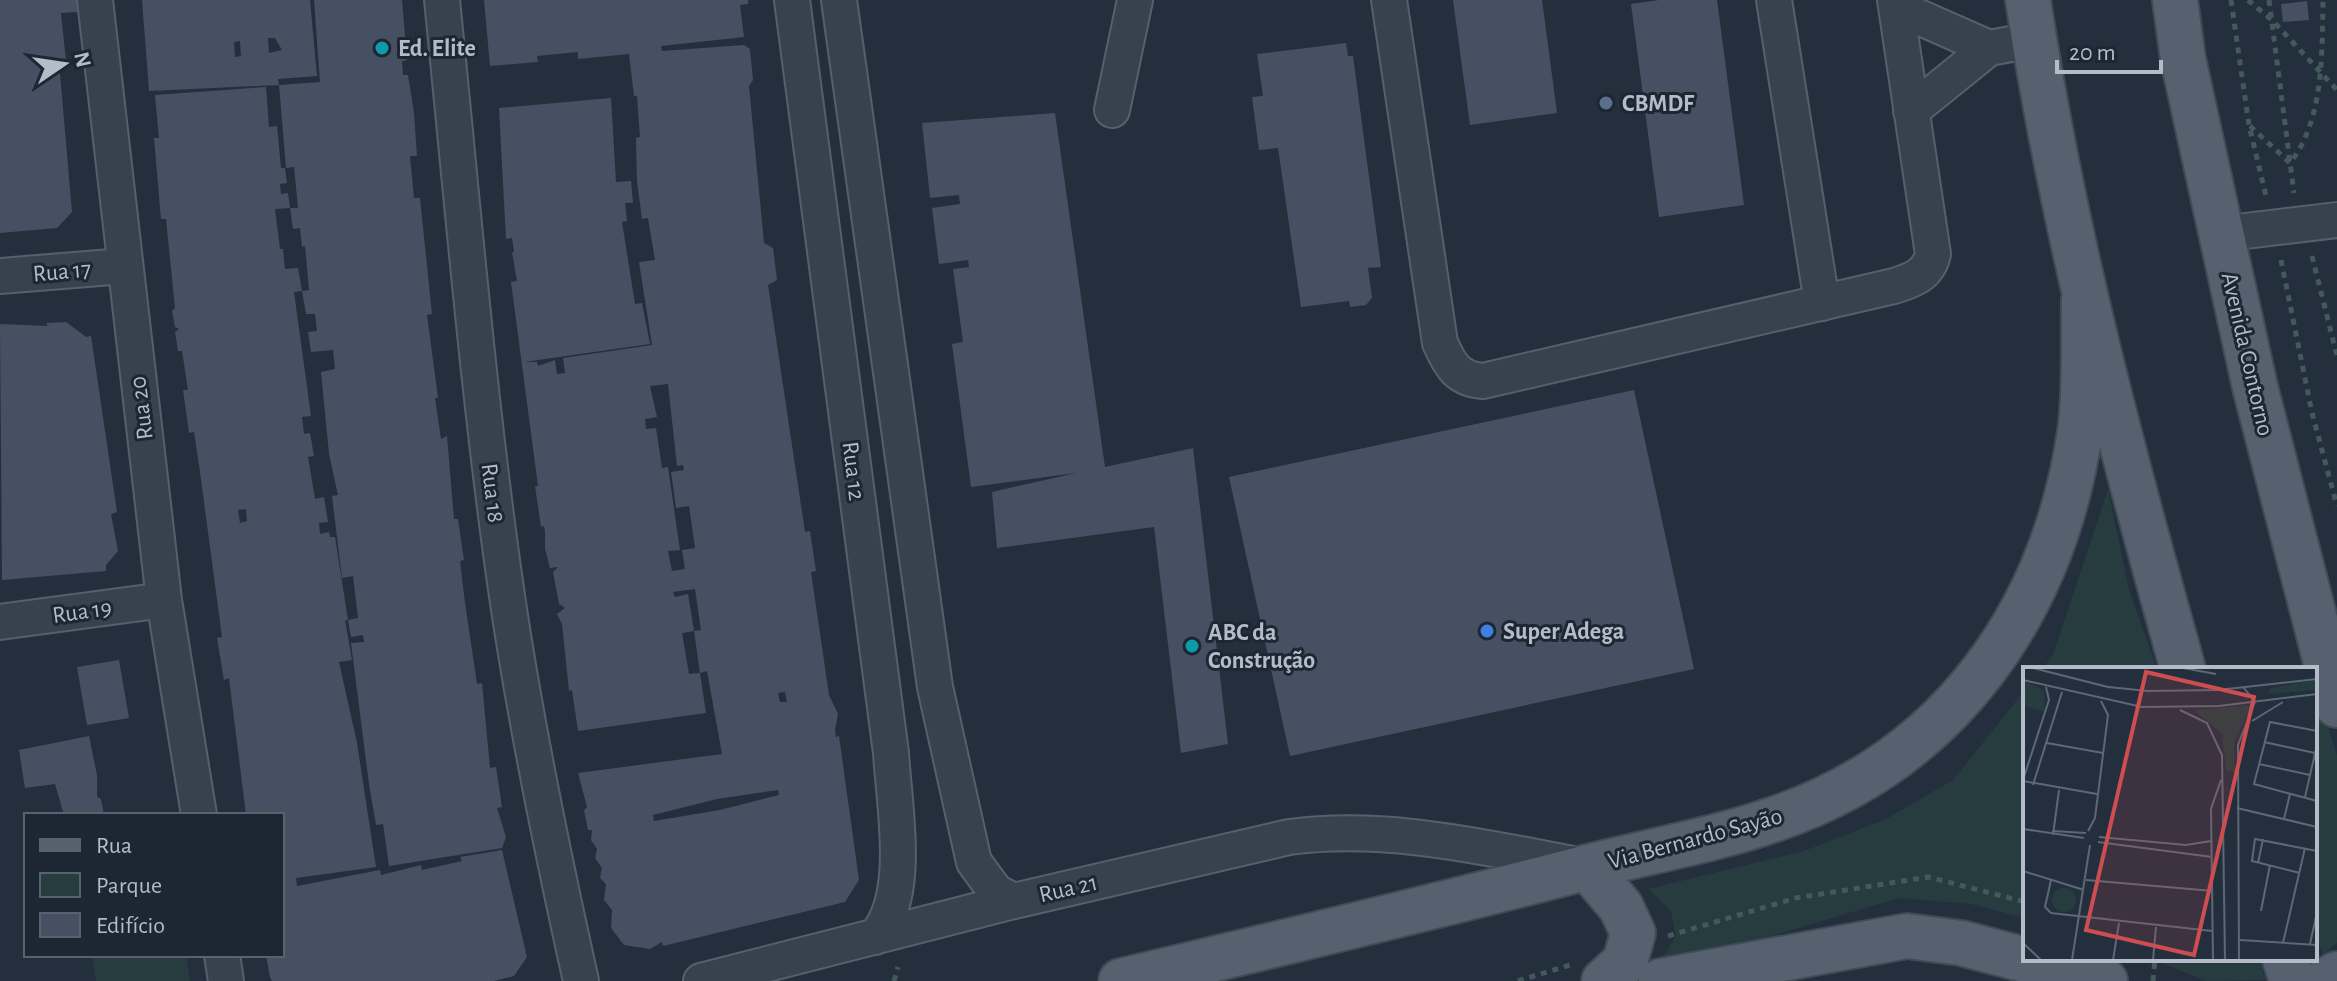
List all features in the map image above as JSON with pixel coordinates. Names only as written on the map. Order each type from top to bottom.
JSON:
[{"type":"main road","name":"Avenida Contorno","points":[[2175,0],[2183,59],[2311,665]]},
{"type":"main road","points":[[2030,20],[2084,299],[2131,486],[2182,667]]},
{"type":"main road","name":"Via Bernardo Sayão","points":[[1121,981],[1489,893],[1775,819],[1836,793],[1884,766],[1934,727],[1966,694],[2017,625],[2065,507],[2080,429],[2084,299]]},
{"type":"main road","points":[[2131,486],[2155,507],[2173,533],[2208,667]]},
{"type":"main road","name":"Avenida Contorno","points":[[2317,674],[2337,705]]},
{"type":"main road","points":[[1587,867],[1621,907],[1633,933],[1625,962],[1589,973]]},
{"type":"main road","points":[[1661,981],[1907,936],[1961,943],[2023,960]]},
{"type":"main road","points":[[2025,961],[2086,978]]},
{"type":"main road","points":[[2286,961],[2292,981]]},
{"type":"main road","points":[[2325,981],[2337,974]]},
{"type":"street","name":"Rua 20","points":[[95,0],[164,600],[199,813]]},
{"type":"street","name":"Rua 18","points":[[442,0],[489,463],[506,592],[546,826],[581,981]]},
{"type":"street","name":"Rua 12","points":[[792,0],[891,753],[898,853],[889,922],[875,937]]},
{"type":"street","name":"Rua 12","points":[[839,0],[935,687],[974,862],[996,892],[1014,901]]},
{"type":"street","points":[[1112,110],[1135,0]]},
{"type":"street","points":[[1389,0],[1440,343],[1457,373],[1468,380],[1510,377],[1822,303],[1910,281],[1930,266],[1933,254],[1895,4]]},
{"type":"street","points":[[1774,0],[1822,303]]},
{"type":"street","points":[[1895,4],[1989,48]]},
{"type":"street","points":[[1911,111],[1989,48],[2030,20]]},
{"type":"street","points":[[2220,234],[2299,222],[2337,220]]},
{"type":"street","name":"Rua 17","points":[[0,276],[124,266]]},
{"type":"street","name":"Rua 19","points":[[0,622],[164,600]]},
{"type":"street","name":"Rua 21","points":[[701,981],[1014,901],[1289,837],[1321,833],[1441,838],[1587,867]]},
{"type":"street","points":[[1441,838],[1489,893]]},
{"type":"street","points":[[222,957],[226,981]]},
{"type":"path","points":[[2248,0],[2273,21],[2337,90]]},
{"type":"path","points":[[2269,0],[2299,222],[2313,259],[2337,356]]},
{"type":"path","points":[[2290,163],[2302,148],[2321,71],[2323,0]]},
{"type":"path","points":[[2249,125],[2290,163]]},
{"type":"path","points":[[1630,947],[1796,898],[1928,877],[2023,901]]},
{"type":"path","points":[[2153,981],[2155,961]]},
{"type":"path","points":[[1518,981],[1589,973]]},
{"type":"green space","points":[[2108,489],[2129,590],[2156,667],[2044,667],[2053,655]]},
{"type":"green space","points":[[2023,692],[2023,917],[1971,904],[1900,898],[1655,970],[1676,936],[1671,911],[1648,889],[1804,851],[1886,819],[1953,780]]},
{"type":"green space","points":[[2317,693],[2337,755],[2337,943],[2323,955],[2317,938]]},
{"type":"green space","points":[[92,957],[186,957],[190,981],[96,981]]},
{"type":"green space","points":[[2157,961],[2260,961],[2266,980],[2206,981]]},
{"type":"building","points":[[0,0],[88,0],[77,3],[78,12],[61,13],[66,61],[59,62],[72,212],[57,228],[0,233]]},
{"type":"building","points":[[142,0],[310,0],[317,76],[278,79],[279,85],[149,91]],"holes":[[[268,38],[275,38],[282,50],[269,53]],[[240,41],[241,56],[235,57],[234,42]]]},
{"type":"building","points":[[314,0],[402,0],[407,60],[402,61],[403,75],[408,75],[414,113],[417,156],[410,156],[414,198],[420,198],[432,314],[427,315],[438,398],[435,398],[441,439],[447,436],[454,519],[458,519],[464,560],[460,561],[477,684],[482,683],[490,768],[496,767],[502,807],[497,808],[506,837],[502,848],[389,866],[383,824],[376,825],[369,784],[351,643],[364,642],[363,635],[351,637],[348,620],[358,618],[353,576],[342,578],[332,496],[338,495],[329,454],[321,372],[335,369],[333,350],[311,352],[308,332],[317,331],[315,314],[306,314],[302,291],[309,290],[305,246],[302,247],[300,228],[293,229],[290,208],[298,208],[294,167],[286,168],[279,85],[320,82]]},
{"type":"building","points":[[484,0],[748,0],[748,4],[740,5],[744,37],[661,46],[662,51],[744,45],[750,49],[753,80],[749,86],[764,243],[773,248],[777,280],[768,285],[805,532],[810,531],[816,571],[811,572],[829,695],[838,714],[835,730],[836,737],[839,736],[859,880],[845,902],[663,946],[662,942],[650,949],[624,945],[611,928],[612,910],[604,900],[606,884],[600,878],[602,868],[595,858],[597,849],[591,840],[592,830],[588,830],[584,810],[587,807],[578,773],[722,754],[707,671],[700,673],[706,713],[578,731],[572,690],[569,691],[562,624],[557,614],[565,608],[559,604],[553,572],[558,567],[550,568],[535,486],[538,486],[511,282],[517,281],[514,252],[512,238],[506,239],[499,108],[611,98],[616,182],[631,181],[633,203],[625,203],[627,221],[622,222],[635,304],[642,303],[650,344],[524,362],[537,362],[538,366],[555,360],[557,374],[565,373],[563,358],[652,345],[639,262],[655,260],[648,218],[642,219],[637,181],[636,138],[640,137],[637,96],[634,96],[629,54],[578,59],[578,52],[537,56],[538,62],[490,66]],"holes":[[[668,384],[677,466],[683,465],[684,470],[671,472],[676,508],[689,506],[695,548],[682,550],[685,569],[672,571],[668,551],[680,550],[668,467],[662,468],[656,428],[646,429],[645,419],[657,417],[650,386]],[[695,589],[701,630],[694,631],[688,594],[675,597],[673,592]],[[694,631],[700,673],[689,674],[682,633]],[[785,692],[787,702],[780,702],[778,693]],[[778,790],[779,795],[720,810],[654,821],[653,815],[717,799]]]},
{"type":"building","points":[[1453,0],[1542,0],[1557,113],[1470,125]]},
{"type":"building","points":[[1659,0],[1717,0],[1744,205],[1659,217],[1631,4]]},
{"type":"building","points":[[2307,1],[2309,20],[2283,22],[2281,4]]},
{"type":"building","points":[[1346,43],[1348,56],[1353,56],[1381,267],[1368,268],[1372,298],[1366,305],[1350,307],[1349,301],[1301,307],[1278,148],[1259,150],[1252,97],[1263,96],[1257,54]]},
{"type":"building","points":[[266,87],[269,127],[277,126],[281,168],[285,168],[287,183],[280,184],[281,194],[288,193],[290,208],[275,209],[280,249],[283,249],[285,269],[298,268],[302,291],[294,292],[311,416],[302,417],[304,434],[310,433],[314,456],[308,457],[315,499],[324,497],[328,522],[319,523],[320,534],[329,532],[330,537],[335,537],[352,660],[339,662],[357,743],[376,867],[296,878],[297,886],[380,870],[381,875],[421,865],[422,870],[462,861],[460,857],[502,850],[527,957],[514,976],[494,981],[272,981],[270,977],[266,957],[284,957],[284,813],[246,813],[229,678],[224,680],[217,638],[222,637],[200,472],[194,432],[189,433],[183,390],[188,390],[182,351],[178,351],[175,332],[179,329],[175,327],[172,311],[175,308],[166,219],[161,219],[154,138],[159,138],[155,95]],"holes":[[[246,509],[247,521],[240,523],[238,510]]]},
{"type":"building","points":[[1055,113],[1105,467],[1193,448],[1228,744],[1181,753],[1154,527],[997,548],[992,492],[1076,473],[971,487],[952,344],[963,342],[953,269],[969,267],[968,260],[939,264],[932,208],[960,204],[959,195],[930,198],[922,123]]},
{"type":"building","points":[[66,322],[86,337],[91,336],[117,512],[111,514],[118,551],[106,565],[106,571],[2,580],[0,324],[47,326],[47,323]]},
{"type":"building","points":[[1634,390],[1694,669],[1290,756],[1229,477]]},
{"type":"building","points":[[119,660],[129,718],[87,725],[77,667]]},
{"type":"building","points":[[89,736],[97,775],[97,797],[101,799],[104,813],[63,813],[55,784],[25,788],[19,750]]},
{"type":"place","name":"Ed. Elite","points":[[382,48]]},
{"type":"place","name":"CBMDF","points":[[1606,103]]},
{"type":"place","name":"Super Adega","points":[[1487,631]]},
{"type":"place","name":"ABC da Construção","points":[[1192,646]]}]
